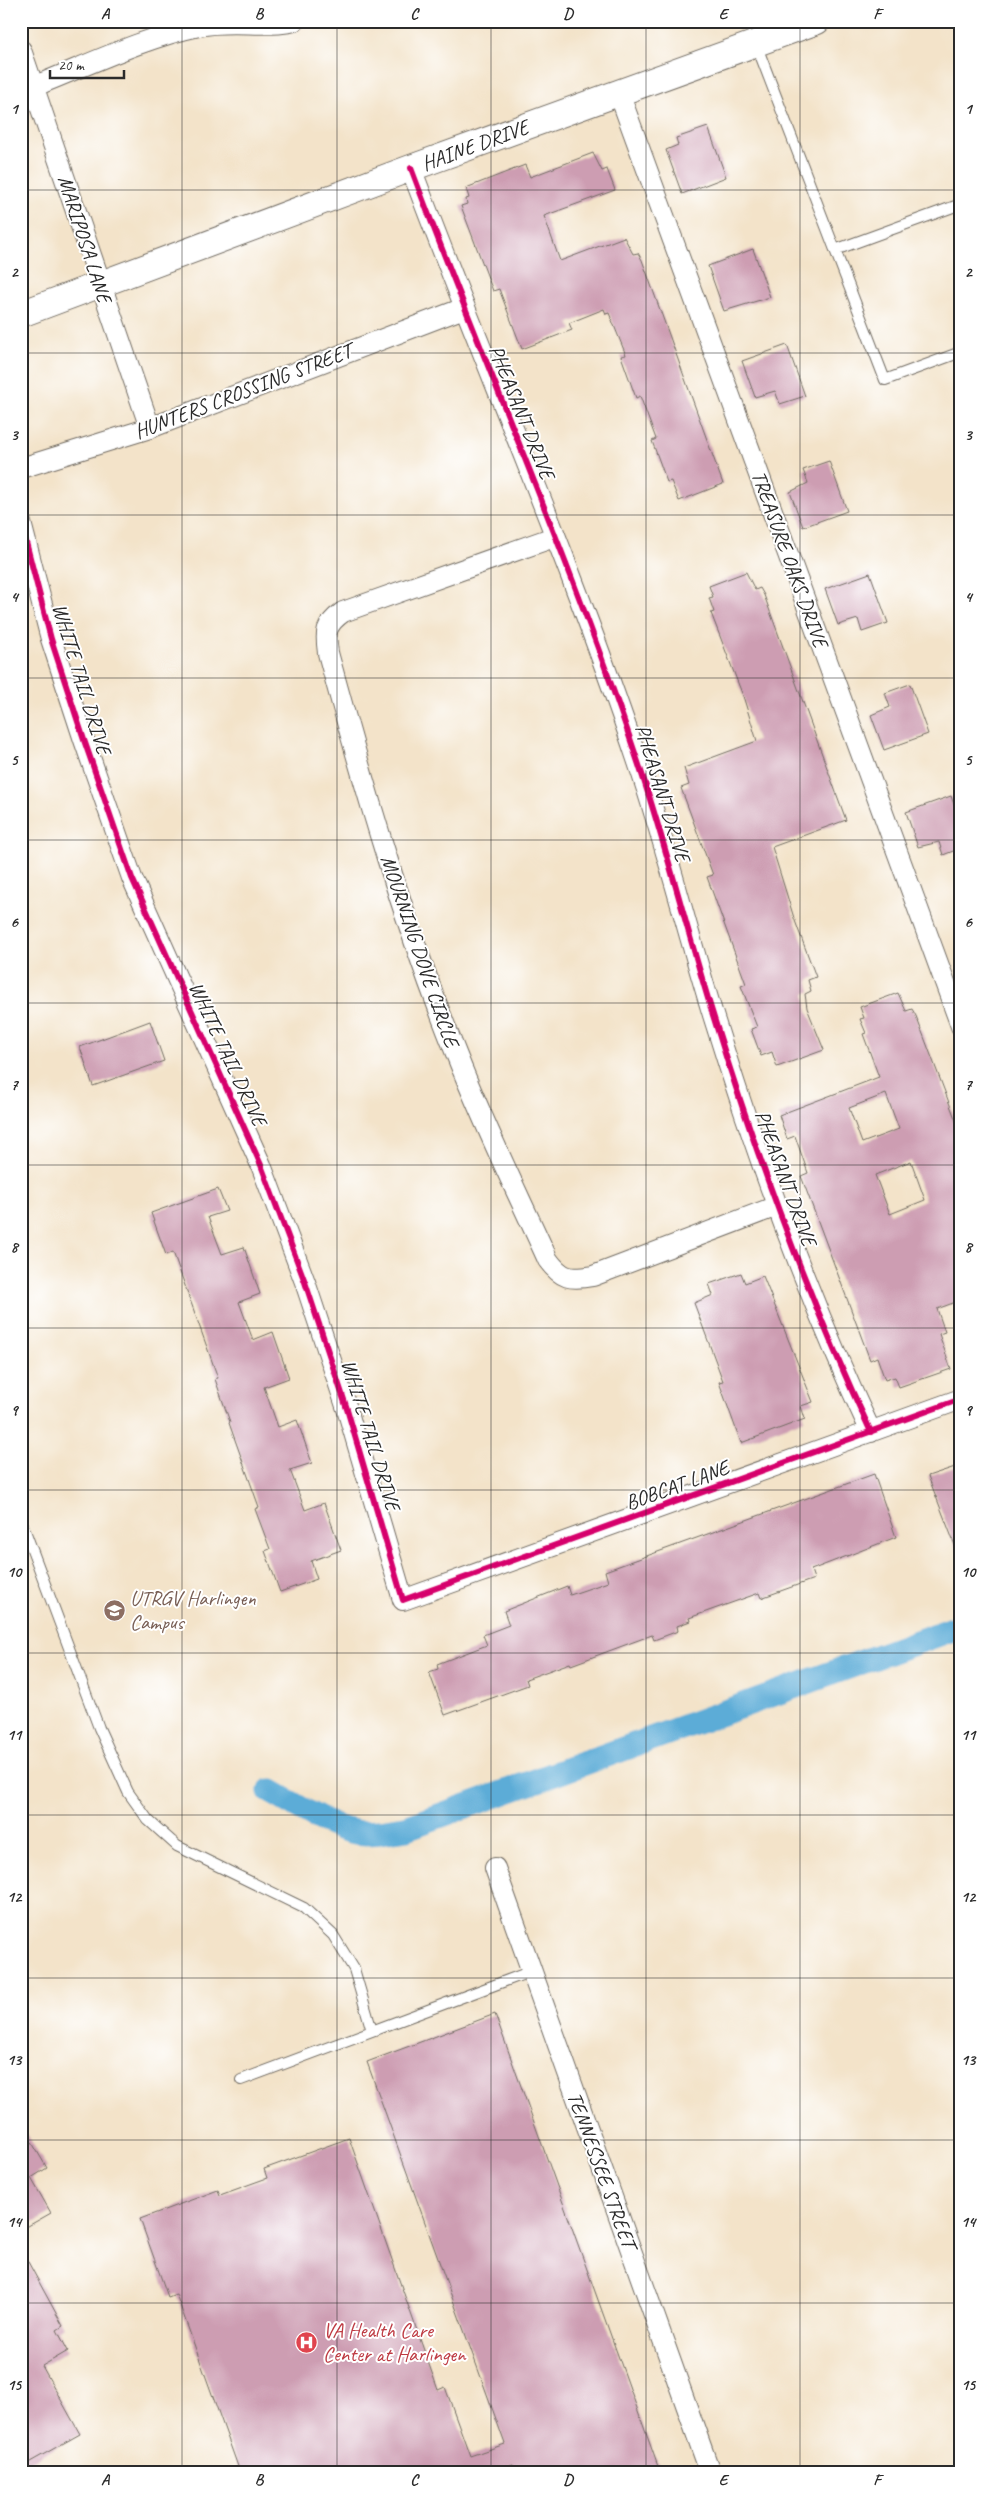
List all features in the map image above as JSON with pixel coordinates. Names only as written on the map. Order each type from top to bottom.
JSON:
[{"type":"street","points":[[35,86],[169,34],[233,21],[294,21]]},
{"type":"street","name":"HAINE DRIVE","points":[[21,314],[411,168],[818,21]]},
{"type":"street","name":"MARIPOSA LANE","points":[[21,50],[35,86],[100,285],[150,428]]},
{"type":"street","name":"TREASURE OAKS DRIVE","points":[[619,93],[961,1026]]},
{"type":"street","name":"PHEASANT DRIVE","points":[[411,168],[464,308],[595,639],[639,765],[713,1016],[778,1206],[852,1392],[871,1432]]},
{"type":"street","name":"HUNTERS CROSSING STREET","points":[[21,468],[150,428],[464,308]]},
{"type":"street","name":"WHITE TAIL DRIVE","points":[[21,523],[51,639],[129,869],[162,948],[261,1165],[305,1282],[347,1409],[403,1600]]},
{"type":"street","name":"MOURNING DOVE CIRCLE","points":[[554,537],[342,612],[330,622],[326,636],[328,653],[390,868],[456,1055],[548,1260],[559,1274],[577,1279],[593,1276],[778,1206]]},
{"type":"street","name":"BOBCAT LANE","points":[[403,1600],[961,1399]]},
{"type":"street","name":"TENNESSEE STREET","points":[[495,1868],[710,2472]]},
{"type":"lane","points":[[756,43],[885,380],[961,352]]},
{"type":"lane","points":[[835,250],[961,204]]},
{"type":"lane","points":[[21,1520],[99,1728],[128,1792],[148,1820],[177,1846],[304,1908],[333,1935],[354,1969],[372,2031]]},
{"type":"lane","points":[[241,2080],[532,1971]]},
{"type":"building","points":[[708,127],[726,177],[682,194],[666,150],[678,145],[676,138]]},
{"type":"building","points":[[593,153],[602,171],[607,169],[615,190],[544,216],[560,261],[624,237],[633,254],[638,253],[642,260],[723,484],[679,501],[671,481],[667,482],[652,441],[656,439],[640,396],[636,398],[621,356],[626,355],[609,313],[606,314],[604,309],[569,323],[572,330],[522,349],[499,289],[493,291],[461,206],[467,204],[466,199],[469,198],[466,188],[525,165],[530,177]]},
{"type":"building","points":[[753,249],[770,297],[724,311],[708,266]]},
{"type":"building","points":[[787,345],[805,396],[780,404],[775,391],[755,397],[742,361]]},
{"type":"building","points":[[829,461],[847,511],[803,527],[790,492],[808,483],[803,470]]},
{"type":"building","points":[[746,572],[755,590],[760,588],[764,595],[846,820],[772,847],[794,918],[816,977],[808,980],[811,991],[805,994],[807,1008],[824,1050],[777,1067],[772,1052],[761,1056],[751,1029],[757,1027],[741,986],[746,984],[707,877],[713,875],[681,788],[689,785],[684,768],[757,741],[743,696],[711,613],[714,612],[709,598],[713,597],[709,586]]},
{"type":"building","points":[[870,573],[888,623],[862,632],[858,619],[838,625],[825,589]]},
{"type":"building","points":[[910,684],[928,734],[884,750],[871,715],[890,707],[885,693]]},
{"type":"building","points":[[951,796],[961,824],[961,848],[943,855],[939,842],[918,847],[906,812]]},
{"type":"building","points":[[898,993],[906,1011],[912,1009],[961,1134],[961,1300],[937,1309],[945,1332],[939,1334],[951,1369],[899,1387],[895,1377],[885,1380],[877,1357],[870,1360],[801,1176],[808,1173],[795,1136],[787,1139],[779,1115],[879,1077],[863,1034],[866,1033],[860,1019],[864,1018],[860,1007]],"holes":[[[886,1094],[899,1129],[862,1143],[849,1108]],[[911,1161],[925,1200],[890,1214],[875,1175]]]},
{"type":"building","points":[[150,1021],[164,1061],[93,1086],[80,1047]]},
{"type":"building","points":[[218,1189],[227,1211],[208,1217],[222,1254],[244,1247],[260,1294],[239,1302],[253,1340],[273,1332],[289,1378],[264,1387],[278,1427],[297,1420],[312,1463],[290,1470],[305,1510],[324,1503],[341,1550],[311,1561],[317,1579],[280,1592],[265,1551],[270,1549],[255,1509],[259,1507],[215,1379],[218,1378],[173,1252],[166,1255],[151,1213]]},
{"type":"building","points":[[741,1273],[745,1283],[763,1276],[813,1402],[801,1406],[805,1419],[741,1443],[719,1382],[723,1381],[694,1303],[713,1295],[709,1284]]},
{"type":"building","points":[[961,1465],[961,1553],[958,1553],[928,1476]]},
{"type":"building","points":[[874,1474],[896,1537],[811,1570],[814,1579],[761,1598],[759,1593],[689,1618],[690,1621],[677,1626],[678,1631],[654,1640],[652,1635],[571,1665],[570,1663],[526,1679],[528,1685],[445,1715],[429,1672],[438,1669],[437,1664],[487,1645],[483,1635],[509,1625],[504,1611],[567,1586],[570,1595],[608,1582],[605,1571]]},
{"type":"building","points":[[495,2014],[660,2472],[515,2472],[513,2465],[493,2472],[240,2472],[176,2294],[168,2297],[140,2219],[218,2190],[220,2195],[267,2178],[264,2169],[349,2138],[438,2390],[445,2387],[470,2456],[505,2444],[367,2062]]},
{"type":"building","points":[[21,2124],[47,2168],[31,2178],[51,2213],[21,2230]]},
{"type":"building","points":[[21,2249],[63,2326],[57,2330],[68,2351],[42,2366],[80,2434],[21,2467]]},
{"type":"waterway","points":[[270,1791],[322,1821],[355,1832],[381,1832],[406,1828],[961,1626]]},
{"type":"cycle path","points":[[411,168],[585,612],[648,793],[713,1015],[747,1121],[805,1279],[871,1432]]},
{"type":"cycle path","points":[[21,523],[51,639],[132,878],[261,1165],[305,1282],[347,1409],[403,1600],[961,1399]]},
{"type":"place","name":"UTRGV Harlingen Campus","points":[[114,1610]]},
{"type":"place","name":"VA Health Care Center at Harlingen","points":[[307,2342]]}]
